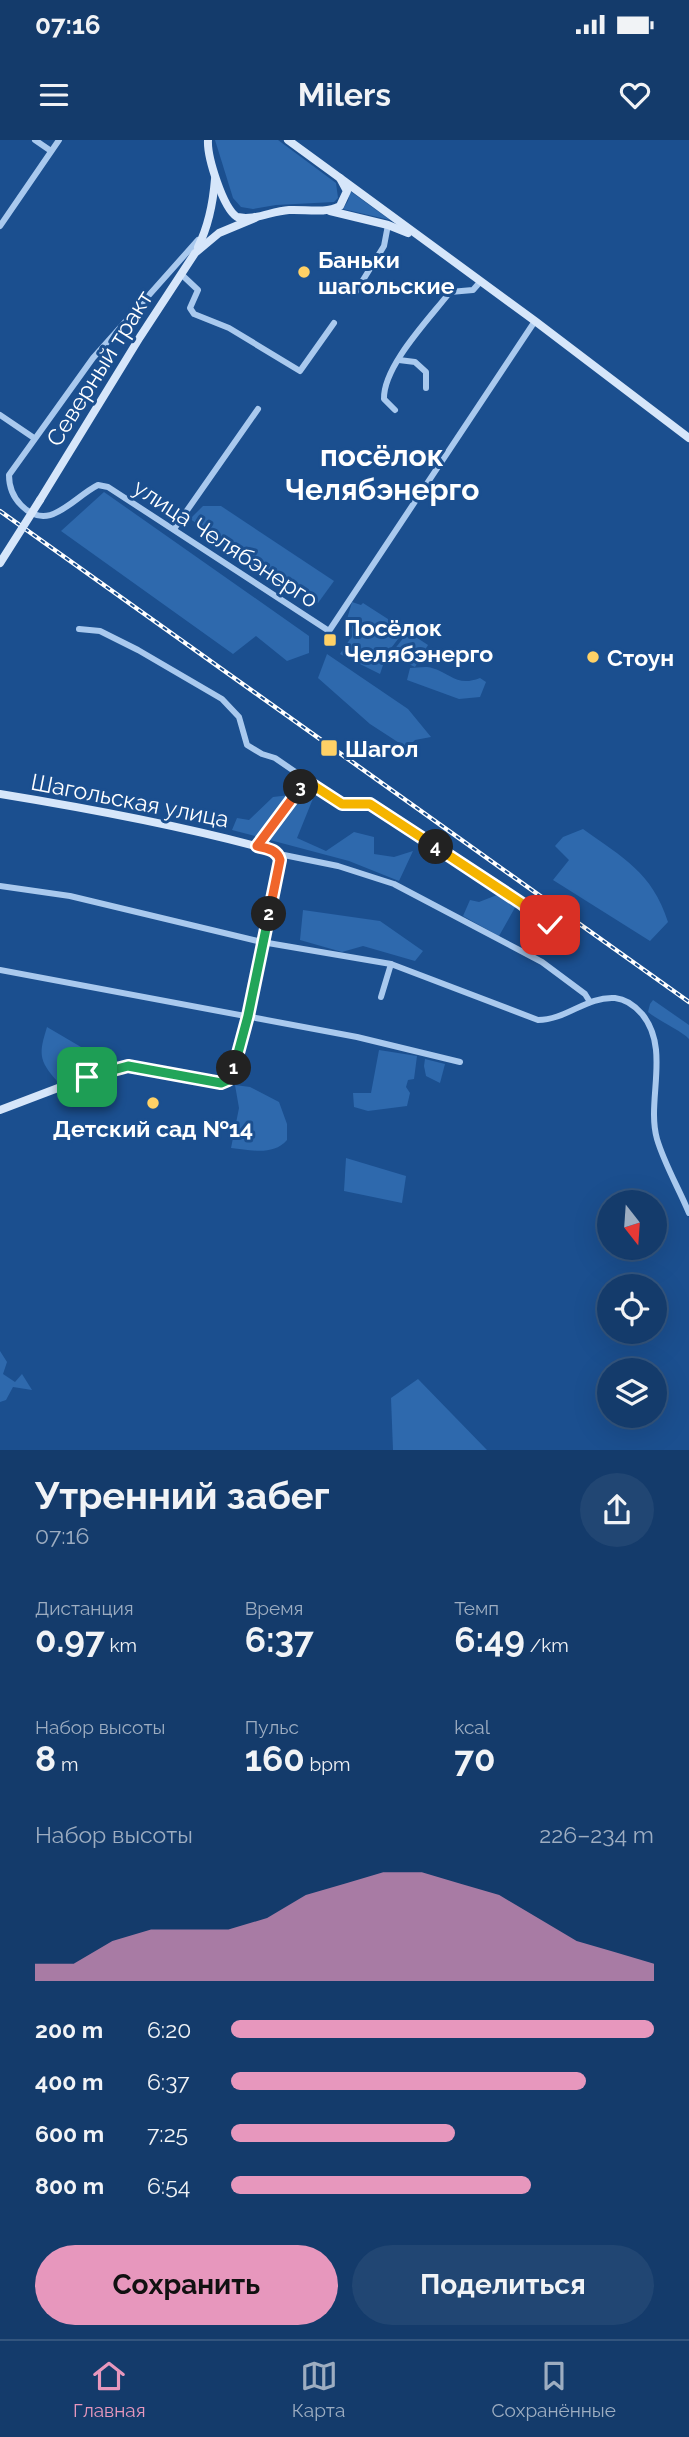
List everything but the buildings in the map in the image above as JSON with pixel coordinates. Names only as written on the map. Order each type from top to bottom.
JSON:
[{"type":"main road","points":[[288,140],[536,321],[689,438]]},
{"type":"main road","points":[[207,142],[215,175],[230,211],[237,217],[255,218]]},
{"type":"main road","points":[[195,253],[206,231],[211,212],[215,175]]},
{"type":"main road","points":[[327,211],[340,206],[346,197],[346,186],[340,178]]},
{"type":"main road","name":"Северный тракт","points":[[0,563],[195,253],[219,233],[255,218],[291,210],[327,211]]},
{"type":"main road","points":[[327,211],[388,225],[420,238]]},
{"type":"main road","name":"Шагольская улица","points":[[0,794],[85,808],[257,846],[279,854]]},
{"type":"main road","points":[[0,1110],[87,1077],[128,1066],[224,1083],[233,1073],[248,1016],[279,868],[279,854]]},
{"type":"street","points":[[35,140],[51,150]]},
{"type":"street","points":[[0,226],[59,140]]},
{"type":"street","points":[[355,293],[384,246],[388,225]]},
{"type":"street","name":"Северный тракт","points":[[108,486],[98,485],[51,515],[42,517],[35,516],[24,508],[13,495],[9,475],[93,358],[206,231]]},
{"type":"street","points":[[181,274],[198,290],[190,308],[194,314],[229,328],[300,371],[334,323]]},
{"type":"street","points":[[395,411],[384,399],[384,386],[399,360],[450,292],[473,290],[480,282]]},
{"type":"street","name":"улица Челябэнерго","points":[[108,486],[329,631],[536,321]]},
{"type":"street","points":[[399,360],[415,362],[426,372],[426,388]]},
{"type":"street","points":[[174,529],[258,409]]},
{"type":"street","points":[[0,415],[34,438]]},
{"type":"street","points":[[79,629],[100,631],[222,699],[239,717],[247,745],[275,758],[342,804],[370,804],[550,925]]},
{"type":"street","points":[[257,846],[305,780]]},
{"type":"street","name":"Шагольская улица","points":[[279,854],[338,866],[394,884],[542,962],[585,994],[590,1002]]},
{"type":"street","points":[[0,886],[70,896],[262,942],[391,964],[538,1020],[549,1020],[605,998],[619,999],[635,1006],[649,1022],[655,1043],[657,1139],[689,1213]]},
{"type":"street","points":[[381,997],[391,964]]},
{"type":"street","points":[[0,970],[357,1037],[460,1062]]},
{"type":"shaded area","points":[[215,140],[278,140],[336,183],[338,198],[334,202],[253,209],[241,207],[233,198]]},
{"type":"shaded area","points":[[350,191],[390,220],[343,209]]},
{"type":"shaded area","points":[[104,492],[309,636],[309,653],[287,661],[256,636],[233,654],[61,531]]},
{"type":"shaded area","points":[[203,506],[221,506],[334,581],[318,603],[190,519]]},
{"type":"shaded area","points":[[352,602],[361,605],[363,603],[405,630],[388,652],[376,662],[383,665],[380,674],[340,654],[352,636],[345,626]]},
{"type":"shaded area","points":[[408,632],[428,645],[415,667],[390,655]]},
{"type":"shaded area","points":[[327,654],[408,709],[431,737],[415,740],[407,748],[370,724],[318,678]]},
{"type":"shaded area","points":[[430,667],[455,679],[466,681],[480,678],[486,682],[480,697],[459,699],[407,680],[410,668]]},
{"type":"shaded area","points":[[304,793],[314,796],[297,838],[326,851],[354,832],[374,837],[374,854],[394,857],[413,851],[399,881],[349,861],[232,830],[237,818],[249,820],[273,797],[290,795],[298,805]]},
{"type":"shaded area","points":[[583,829],[635,868],[654,890],[668,922],[650,941],[553,880],[569,860],[555,846],[563,837]]},
{"type":"shaded area","points":[[497,895],[517,904],[499,936],[463,916],[470,900],[479,902]]},
{"type":"shaded area","points":[[303,910],[380,921],[423,951],[415,961],[363,946],[342,952],[300,940]]},
{"type":"shaded area","points":[[653,1000],[689,1025],[689,1039],[648,1012]]},
{"type":"shaded area","points":[[47,1027],[81,1047],[84,1073],[57,1081],[51,1074],[42,1056]]},
{"type":"shaded area","points":[[379,1050],[417,1056],[414,1079],[408,1080],[406,1087],[410,1093],[407,1106],[368,1111],[354,1107],[353,1093],[371,1093]]},
{"type":"shaded area","points":[[425,1059],[445,1064],[440,1083],[426,1076]]},
{"type":"shaded area","points":[[235,1085],[250,1087],[279,1102],[287,1124],[287,1140],[275,1148],[261,1151],[231,1148],[239,1108]]},
{"type":"shaded area","points":[[346,1158],[406,1176],[402,1203],[344,1191]]},
{"type":"shaded area","points":[[0,1351],[7,1362],[3,1374],[15,1382],[22,1374],[32,1390],[13,1387],[6,1400],[0,1402]]},
{"type":"shaded area","points":[[418,1379],[487,1450],[393,1450],[391,1398]]},
{"type":"railway","points":[[0,511],[689,1002]]},
{"type":"place","name":"Баньки шагольские","points":[[304,272]]},
{"type":"place","name":"Посёлок Челябэнерго","points":[[330,640]]},
{"type":"place","name":"Стоун","points":[[593,657]]},
{"type":"place","name":"Шагол","points":[[329,748]]},
{"type":"place","name":"Детский сад №14","points":[[153,1103]]},
{"type":"district","name":"посёлок Челябэнерго","points":[[382,472]]},
{"type":"route","points":[[87,1077],[128,1066],[221,1083],[228,1080],[233,1073],[248,1016],[280,860],[279,854],[257,846],[305,780],[342,804],[370,804],[550,925]]}]
